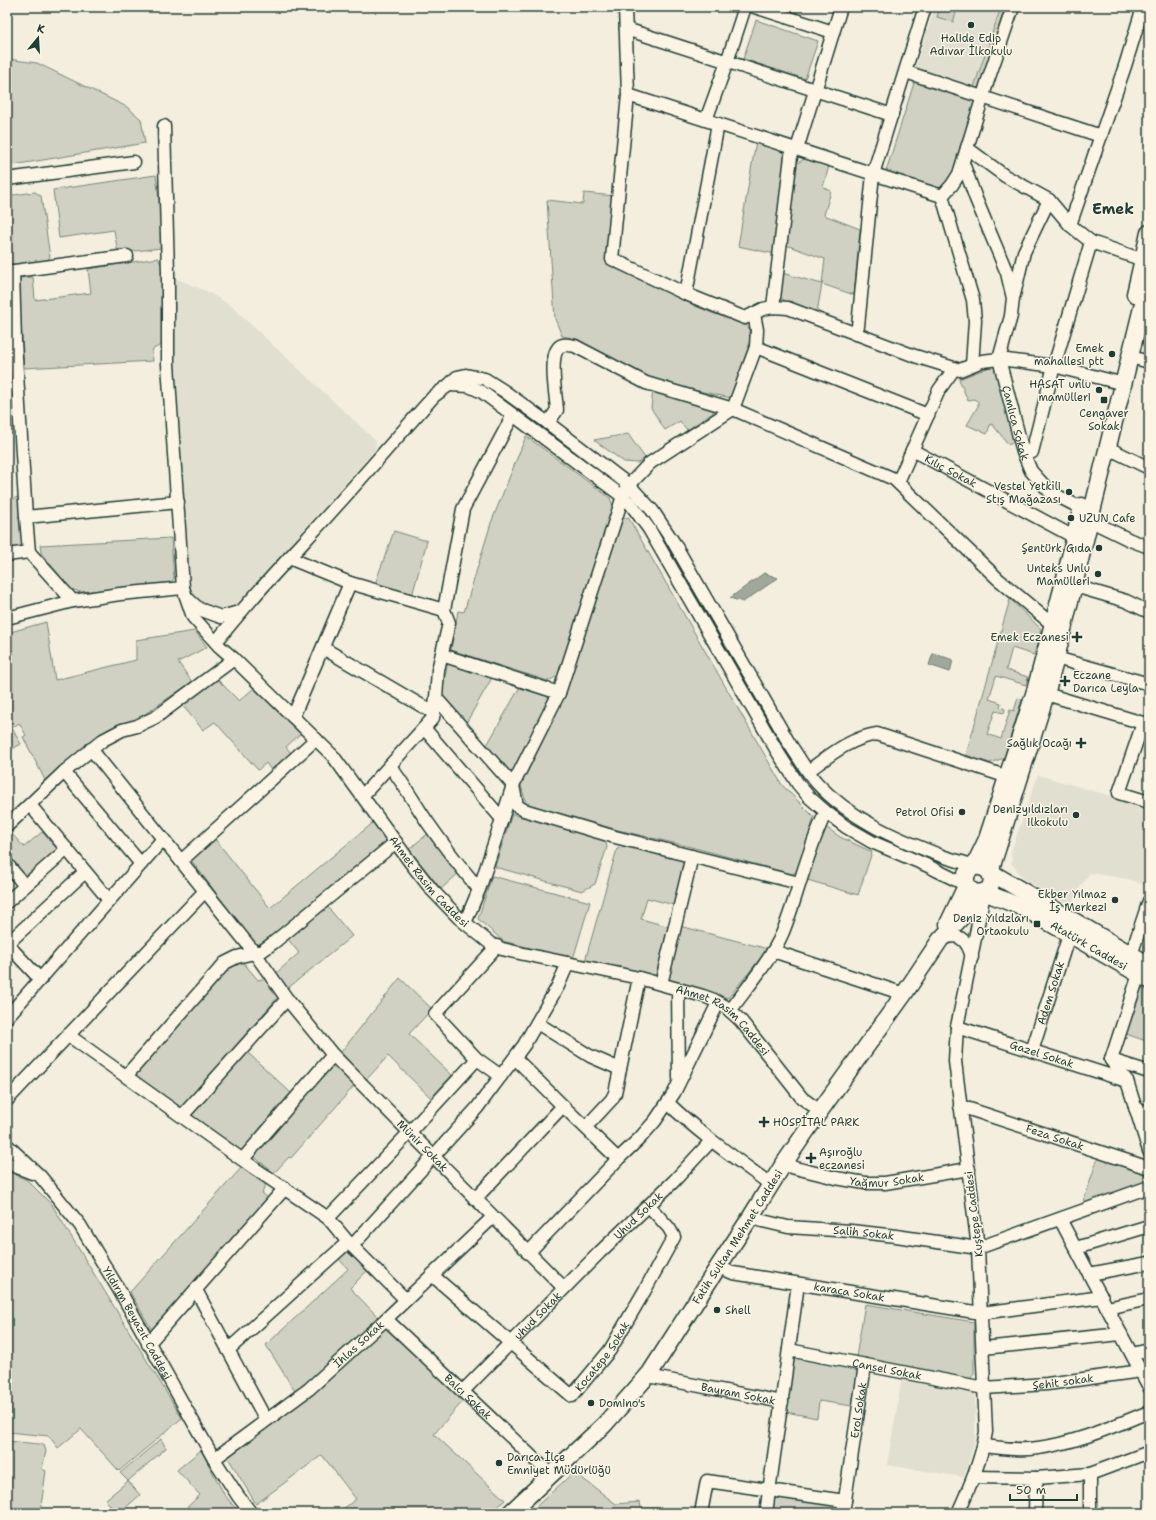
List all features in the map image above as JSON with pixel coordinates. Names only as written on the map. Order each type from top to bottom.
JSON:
[{"type":"main road","points":[[993,841],[1008,777],[1035,691],[1053,625],[1074,537],[1085,514],[1108,448],[1119,383],[1149,233]]},
{"type":"main road","points":[[979,863],[993,841],[1046,694],[1075,586],[1085,514],[1119,383],[1131,357],[1149,279]]},
{"type":"main road","points":[[979,863],[1008,883],[1131,955],[1146,973]]},
{"type":"main road","points":[[979,863],[992,879],[990,895]]},
{"type":"main road","name":"Fatih Sultan Mehmet Caddesi","points":[[510,1513],[604,1425],[648,1376],[680,1328],[783,1164],[904,994],[940,940],[966,874],[979,863]]},
{"type":"main road","name":"Atatürk Caddesi","points":[[961,887],[975,893],[990,895],[1021,907],[1069,935],[1146,973]]},
{"type":"main road","name":"Fatih Sultan Mehmet Caddesi","points":[[940,940],[990,895]]},
{"type":"street","points":[[625,7],[628,95],[612,259],[686,294],[745,318],[763,309],[774,307],[788,308],[855,334],[954,369],[960,370],[982,361],[998,358],[1054,366],[1119,383]]},
{"type":"street","points":[[706,120],[727,62],[744,7]]},
{"type":"street","points":[[755,7],[833,32]]},
{"type":"street","points":[[774,307],[795,149],[816,90],[841,7]]},
{"type":"street","points":[[855,334],[858,326],[873,174],[925,7]]},
{"type":"street","points":[[942,196],[952,185],[963,164],[1013,7]]},
{"type":"street","points":[[1070,225],[1143,7]]},
{"type":"street","points":[[626,29],[892,115]]},
{"type":"street","points":[[906,72],[1101,136]]},
{"type":"street","points":[[628,95],[942,196]]},
{"type":"street","points":[[686,294],[718,124]]},
{"type":"street","name":"Ahmet Rasim Caddesi","points":[[164,126],[168,272],[168,364],[184,592],[193,617],[216,642],[333,756],[432,890],[465,922],[502,949],[639,978],[703,996],[718,1003],[730,1011],[752,1033],[802,1098],[820,1111]]},
{"type":"street","points":[[967,148],[1005,176],[1049,200],[1070,225],[1091,242],[1143,260]]},
{"type":"street","points":[[7,179],[134,162]]},
{"type":"street","points":[[963,164],[1007,273],[1013,298]]},
{"type":"street","points":[[942,196],[973,300],[975,321],[972,366]]},
{"type":"street","points":[[998,358],[1011,316],[1013,298],[1024,252],[1049,200]]},
{"type":"street","points":[[1023,452],[1032,452],[1054,366],[1091,242]]},
{"type":"street","points":[[73,601],[29,552],[13,395],[10,272],[127,256]]},
{"type":"street","points":[[465,922],[479,890],[513,785],[559,693],[623,496],[629,485],[650,463],[734,409],[756,347],[757,330],[754,314]]},
{"type":"street","points":[[548,423],[557,410],[553,358],[558,348],[564,344],[575,346],[646,383],[734,409],[894,479],[998,579],[1053,625]]},
{"type":"street","points":[[756,347],[928,415]]},
{"type":"street","points":[[1131,357],[1149,362]]},
{"type":"street","name":"Çamlıca Sokak","points":[[998,358],[1023,452],[1032,471],[1050,492],[1130,540],[1149,547]]},
{"type":"street","points":[[898,482],[939,390],[954,369]]},
{"type":"street","points":[[216,642],[239,612],[434,396],[449,385],[455,378],[462,376],[475,376],[485,379],[504,391],[548,423],[629,485],[652,510],[674,543],[789,743],[817,783],[831,797],[866,822],[910,843],[941,855],[979,863]]},
{"type":"street","points":[[449,385],[464,385],[474,388],[623,496],[640,514],[649,528],[777,751],[798,784],[826,812],[846,827],[861,836],[938,871],[961,887]]},
{"type":"street","points":[[363,795],[433,718],[438,670],[449,623],[444,610],[463,509],[512,415]]},
{"type":"street","points":[[1108,448],[1149,468]]},
{"type":"street","name":"Kılıç Sokak","points":[[912,450],[1074,537]]},
{"type":"street","points":[[26,517],[178,502]]},
{"type":"street","points":[[7,556],[29,552]]},
{"type":"street","points":[[289,558],[350,582],[444,610]]},
{"type":"street","points":[[293,717],[350,582]]},
{"type":"street","points":[[1075,586],[1126,601],[1149,612]]},
{"type":"street","points":[[7,618],[73,601],[120,594],[184,592],[199,609],[221,617],[239,612]]},
{"type":"street","points":[[323,648],[434,713]]},
{"type":"street","points":[[442,655],[559,693]]},
{"type":"street","points":[[1056,658],[1149,684]]},
{"type":"street","points":[[7,826],[64,772],[103,740],[122,730],[137,726],[156,717],[234,659]]},
{"type":"street","points":[[1046,694],[1143,723],[1118,793],[1149,802]]},
{"type":"street","points":[[436,698],[513,785],[517,806],[524,810],[615,837],[799,882]]},
{"type":"street","points":[[424,728],[502,819]]},
{"type":"street","points":[[808,771],[840,748],[868,735],[877,734],[1008,777]]},
{"type":"street","points":[[180,861],[316,739]]},
{"type":"street","name":"Münir Sokak","points":[[91,749],[254,952],[287,999],[333,1055],[564,1288]]},
{"type":"street","points":[[390,766],[404,784],[428,823],[479,890]]},
{"type":"street","points":[[64,772],[140,864]]},
{"type":"street","points":[[30,805],[109,900]]},
{"type":"street","points":[[730,1011],[773,951],[786,925],[799,882],[826,812]]},
{"type":"street","points":[[7,1017],[163,839]]},
{"type":"street","points":[[126,1076],[225,963],[237,957],[262,951],[273,944],[396,842]]},
{"type":"street","points":[[7,902],[67,849]]},
{"type":"street","points":[[660,984],[692,856]]},
{"type":"street","points":[[7,864],[25,886]]},
{"type":"street","points":[[40,979],[7,944],[85,872]]},
{"type":"street","points":[[7,1100],[205,891]]},
{"type":"street","name":"Kuştepe Caddesi","points":[[958,1513],[974,1477],[986,1432],[978,1248],[955,1061],[957,1027],[980,911],[990,895]]},
{"type":"street","points":[[1131,955],[1149,901]]},
{"type":"street","name":"Adem Sokak","points":[[1032,1051],[1069,935]]},
{"type":"street","points":[[940,940],[951,936],[959,937],[967,944],[972,957]]},
{"type":"street","points":[[497,946],[435,1014],[477,1059],[501,1076]]},
{"type":"street","points":[[773,951],[904,994]]},
{"type":"street","points":[[228,1350],[350,1244],[433,1157],[477,1108],[515,1058],[537,1023],[558,986],[568,963]]},
{"type":"street","points":[[1111,1060],[1146,973]]},
{"type":"street","points":[[586,1127],[612,1099],[620,1069],[639,978]]},
{"type":"street","points":[[678,989],[679,1082]]},
{"type":"street","points":[[182,1116],[287,999]]},
{"type":"street","points":[[528,1253],[655,1121],[679,1082],[718,1003]]},
{"type":"street","points":[[537,1023],[590,1056],[620,1069]]},
{"type":"street","name":"Gazel Sokak","points":[[957,1027],[1127,1080]]},
{"type":"street","points":[[68,1035],[243,1160],[328,1218],[350,1244],[406,1300]]},
{"type":"street","points":[[243,1160],[333,1055]]},
{"type":"street","points":[[515,1058],[618,1159]]},
{"type":"street","points":[[328,1218],[477,1059]]},
{"type":"street","points":[[1111,1060],[1149,1072]]},
{"type":"street","points":[[1111,1060],[1127,1080],[1149,1151]]},
{"type":"street","points":[[668,1102],[711,1141],[770,1184]]},
{"type":"street","points":[[475,1199],[563,1106]]},
{"type":"street","name":"Feza Sokak","points":[[960,1106],[1149,1168]]},
{"type":"street","points":[[1135,1108],[1149,1113]]},
{"type":"street","name":"Uhud Sokak","points":[[564,1288],[674,1181],[711,1141]]},
{"type":"street","name":"Yıldırım Beyazıt Caddesi","points":[[7,1145],[40,1176],[80,1226],[121,1293],[148,1344],[214,1459],[251,1513]]},
{"type":"street","points":[[7,1163],[40,1176]]},
{"type":"street","name":"Yağmur Sokak","points":[[783,1164],[836,1178],[865,1183],[884,1183],[968,1170]]},
{"type":"street","points":[[978,1248],[1149,1187]]},
{"type":"street","points":[[148,1344],[285,1188]]},
{"type":"street","name":"Kocatepe Sokak","points":[[432,1275],[572,1396],[610,1350],[649,1284],[674,1237],[649,1206]]},
{"type":"street","name":"İhlas Sokak","points":[[214,1459],[309,1389],[386,1319],[493,1217]]},
{"type":"street","name":"Salih Sokak","points":[[750,1218],[788,1227],[851,1231],[978,1248]]},
{"type":"street","points":[[1060,1219],[1148,1385]]},
{"type":"street","points":[[1076,1248],[1149,1226]]},
{"type":"street","points":[[1089,1274],[1149,1263]]},
{"type":"street","name":"karaca Sokak","points":[[718,1267],[733,1273],[981,1314],[1149,1299]]},
{"type":"street","name":"Bayram Sokak","points":[[648,1376],[782,1402],[798,1284]]},
{"type":"street","name":"uhud Sokak","points":[[510,1342],[564,1288]]},
{"type":"street","points":[[196,1290],[266,1420]]},
{"type":"street","name":"Balcı Sokak","points":[[386,1319],[550,1474]]},
{"type":"street","points":[[983,1348],[1121,1334]]},
{"type":"street","name":"Uhud Sokak","points":[[463,1391],[510,1342]]},
{"type":"street","name":"Cansel Sokak","points":[[789,1350],[984,1388]]},
{"type":"street","points":[[1132,1354],[1149,1350]]},
{"type":"street","name":"Erol Sokak","points":[[843,1513],[865,1365]]},
{"type":"street","name":"Şehit sokak","points":[[984,1388],[1047,1384],[1141,1371]]},
{"type":"street","points":[[766,1513],[782,1402]]},
{"type":"street","points":[[983,1446],[1008,1448],[1044,1447],[1070,1442],[1149,1412]]},
{"type":"street","points":[[974,1477],[1036,1478],[1090,1474],[1149,1452]]},
{"type":"street","points":[[1090,1474],[1090,1513]]},
{"type":"street","points":[[1036,1478],[1036,1513]]},
{"type":"street","points":[[701,1513],[706,1480],[845,1501]]},
{"type":"shaded area","points":[[935,7],[1001,7],[974,87],[915,68]]},
{"type":"shaded area","points":[[940,7],[958,7],[953,22],[937,17]]},
{"type":"shaded area","points":[[1001,7],[1005,7],[979,89],[974,87]]},
{"type":"shaded area","points":[[756,20],[818,41],[805,79],[743,59]]},
{"type":"shaded area","points":[[7,59],[37,63],[127,107],[141,119],[145,143],[7,166]]},
{"type":"shaded area","points":[[915,80],[977,101],[966,144],[958,166],[948,183],[940,187],[934,188],[886,171]]},
{"type":"shaded area","points":[[756,141],[782,150],[786,163],[775,254],[738,246]]},
{"type":"shaded area","points":[[804,159],[829,166],[823,187],[831,191],[824,215],[860,229],[854,295],[822,284],[825,259],[786,245],[796,164]]},
{"type":"shaded area","points":[[156,175],[161,216],[161,248],[118,253],[114,230],[59,238],[53,190]]},
{"type":"shaded area","points":[[35,192],[41,196],[50,257],[45,262],[7,267],[7,196]]},
{"type":"shaded area","points":[[584,193],[615,196],[609,263],[690,300],[693,305],[712,313],[742,322],[750,329],[749,346],[731,398],[648,380],[577,339],[562,336],[555,319],[547,200],[583,204]]},
{"type":"shaded area","points":[[158,258],[162,266],[162,344],[152,350],[153,361],[24,368],[18,278],[33,277],[35,300],[91,293],[88,269]]},
{"type":"shaded area","points":[[782,273],[822,284],[817,312],[785,301],[780,296]]},
{"type":"shaded area","points":[[175,278],[208,292],[230,305],[376,441],[375,450],[235,607],[223,611],[205,604],[196,598],[189,587],[173,377]]},
{"type":"shaded area","points":[[995,365],[1017,439],[1009,445],[992,424],[990,425],[987,434],[967,425],[978,406],[978,402],[973,399],[968,401],[959,379]]},
{"type":"shaded area","points":[[653,389],[714,406],[713,413],[687,430],[680,421],[665,430],[651,408]]},
{"type":"shaded area","points":[[628,434],[645,458],[638,463],[624,462],[594,440]]},
{"type":"shaded area","points":[[526,436],[610,498],[613,506],[558,676],[548,681],[451,650],[458,611],[464,612],[491,523]]},
{"type":"shaded area","points":[[19,497],[24,549],[7,552],[7,500]]},
{"type":"shaded area","points":[[628,517],[782,785],[814,817],[798,871],[792,874],[695,848],[618,830],[526,804],[521,785],[564,697],[622,519]]},
{"type":"shaded area","points":[[394,531],[427,541],[412,596],[376,586],[376,581]]},
{"type":"shaded area","points":[[171,538],[174,579],[168,584],[80,592],[71,589],[41,553],[40,545]]},
{"type":"shaded area","points":[[764,573],[778,578],[743,602],[730,598]]},
{"type":"shaded area","points":[[1010,599],[1041,629],[1034,655],[1012,648],[1006,670],[1028,677],[1026,685],[996,676],[989,699],[1001,703],[1000,707],[1005,709],[1004,713],[995,711],[987,734],[1001,739],[1010,710],[1014,711],[1018,698],[1022,699],[1004,758],[990,763],[966,755]]},
{"type":"shaded area","points":[[46,622],[55,680],[136,660],[136,640],[195,631],[207,647],[178,662],[192,682],[133,722],[110,728],[45,780],[23,737],[26,735],[19,723],[12,728],[21,744],[9,751],[7,748],[7,633]]},
{"type":"shaded area","points":[[933,653],[953,660],[950,672],[929,665]]},
{"type":"shaded area","points":[[448,661],[493,676],[465,725],[443,700],[442,693]]},
{"type":"shaded area","points":[[217,679],[239,701],[254,688],[301,733],[286,747],[291,753],[271,770],[266,763],[258,770],[215,722],[203,730],[182,705]]},
{"type":"shaded area","points":[[521,685],[549,694],[549,701],[512,772],[508,773],[486,747]]},
{"type":"shaded area","points":[[1038,775],[1149,807],[1148,886],[1128,879],[1090,873],[1081,885],[1071,906],[1025,880],[1012,864],[1011,852]]},
{"type":"shaded area","points":[[512,814],[605,840],[607,847],[595,884],[582,891],[495,867]]},
{"type":"shaded area","points":[[374,822],[388,840],[262,945],[255,944],[191,860],[215,839],[270,908]]},
{"type":"shaded area","points":[[823,825],[840,837],[872,852],[858,895],[804,879]]},
{"type":"shaded area","points":[[9,831],[24,847],[42,832],[58,850],[26,879],[7,857],[7,833]]},
{"type":"shaded area","points":[[430,832],[460,872],[441,889],[409,849]]},
{"type":"shaded area","points":[[628,845],[684,859],[674,905],[647,898],[641,919],[670,927],[657,978],[585,961],[617,849]]},
{"type":"shaded area","points":[[492,876],[590,902],[573,959],[503,941],[478,919]]},
{"type":"shaded area","points":[[326,905],[352,936],[288,988],[275,974],[299,953],[287,938]]},
{"type":"shaded area","points":[[680,926],[768,949],[728,998],[667,979]]},
{"type":"shaded area","points":[[242,961],[258,980],[266,978],[277,992],[278,997],[181,1108],[135,1076],[136,1071],[225,970]]},
{"type":"shaded area","points":[[400,978],[432,1009],[409,1034],[452,1075],[431,1098],[388,1056],[366,1080],[341,1052]]},
{"type":"shaded area","points":[[1140,987],[1149,992],[1149,1042],[1126,1034]]},
{"type":"shaded area","points":[[246,1051],[291,1093],[242,1153],[189,1114]]},
{"type":"shaded area","points":[[334,1063],[354,1086],[291,1158],[289,1157],[274,1173],[252,1155]]},
{"type":"shaded area","points":[[1099,1154],[1149,1173],[1149,1180],[1146,1185],[1082,1206]]},
{"type":"shaded area","points":[[242,1167],[266,1184],[262,1193],[268,1198],[153,1332],[130,1292]]},
{"type":"shaded area","points":[[7,1171],[27,1180],[52,1205],[182,1418],[119,1471],[81,1429],[58,1448],[49,1436],[7,1432]]},
{"type":"shaded area","points":[[349,1248],[369,1269],[350,1288],[379,1318],[296,1393],[266,1345],[348,1269],[338,1258]]},
{"type":"shaded area","points":[[865,1304],[974,1322],[974,1374],[970,1379],[856,1357]]},
{"type":"shaded area","points":[[387,1326],[464,1400],[434,1434],[505,1500],[491,1513],[338,1513],[356,1499],[322,1455],[256,1504],[227,1456]]},
{"type":"shaded area","points":[[794,1355],[858,1367],[852,1406],[819,1401],[817,1418],[786,1412]]},
{"type":"shaded area","points":[[902,1378],[975,1392],[975,1440],[964,1477],[887,1465]]},
{"type":"shaded area","points":[[161,1439],[166,1448],[128,1481],[120,1473]]},
{"type":"shaded area","points":[[7,1441],[44,1445],[46,1451],[42,1469],[46,1471],[40,1513],[21,1513],[7,1510]]},
{"type":"shaded area","points":[[201,1450],[224,1494],[239,1513],[181,1513],[200,1495],[177,1470]]},
{"type":"shaded area","points":[[574,1472],[616,1504],[640,1502],[641,1508],[678,1508],[694,1513],[529,1513]]},
{"type":"shaded area","points":[[128,1481],[140,1495],[124,1509],[128,1513],[118,1513],[105,1500]]},
{"type":"shaded area","points":[[774,1496],[839,1505],[838,1513],[772,1513]]},
{"type":"place","name":"Halide Edip Adıvar İlkokulu","points":[[971,25]]},
{"type":"place","name":"Emek mahallesi ptt","points":[[1112,354]]},
{"type":"place","name":"HASAT unlu mamülleri","points":[[1099,390]]},
{"type":"place","name":"Cengaver Sokak","points":[[1104,400]]},
{"type":"place","name":"Vestel Yetkili Stış Mağazası","points":[[1069,492]]},
{"type":"place","name":"UZUN Cafe","points":[[1071,518]]},
{"type":"place","name":"Şentürk Gıda","points":[[1099,548]]},
{"type":"place","name":"Unteks Unlu Mamülleri","points":[[1098,574]]},
{"type":"place","name":"Emek Eczanesi","points":[[1077,637]]},
{"type":"place","name":"Eczane Darıca Leyla","points":[[1065,681]]},
{"type":"place","name":"Sağlık Ocağı","points":[[1081,743]]},
{"type":"place","name":"Petrol Ofisi","points":[[962,812]]},
{"type":"place","name":"Denizyıldızları ilkokulu","points":[[1076,815]]},
{"type":"place","name":"Ekber Yılmaz İş Merkezi","points":[[1115,900]]},
{"type":"place","name":"Deniz Yıldzları Ortaokulu","points":[[1037,924]]},
{"type":"place","name":"HOSPİTAL PARK","points":[[764,1122]]},
{"type":"place","name":"Aşıroğlu eczanesi","points":[[811,1158]]},
{"type":"place","name":"Shell","points":[[717,1310]]},
{"type":"place","name":"Domino's","points":[[591,1403]]},
{"type":"place","name":"Darıca İlçe Emniyet Müdürlüğü","points":[[499,1463]]},
{"type":"district","name":"Emek","points":[[1113,209]]}]
